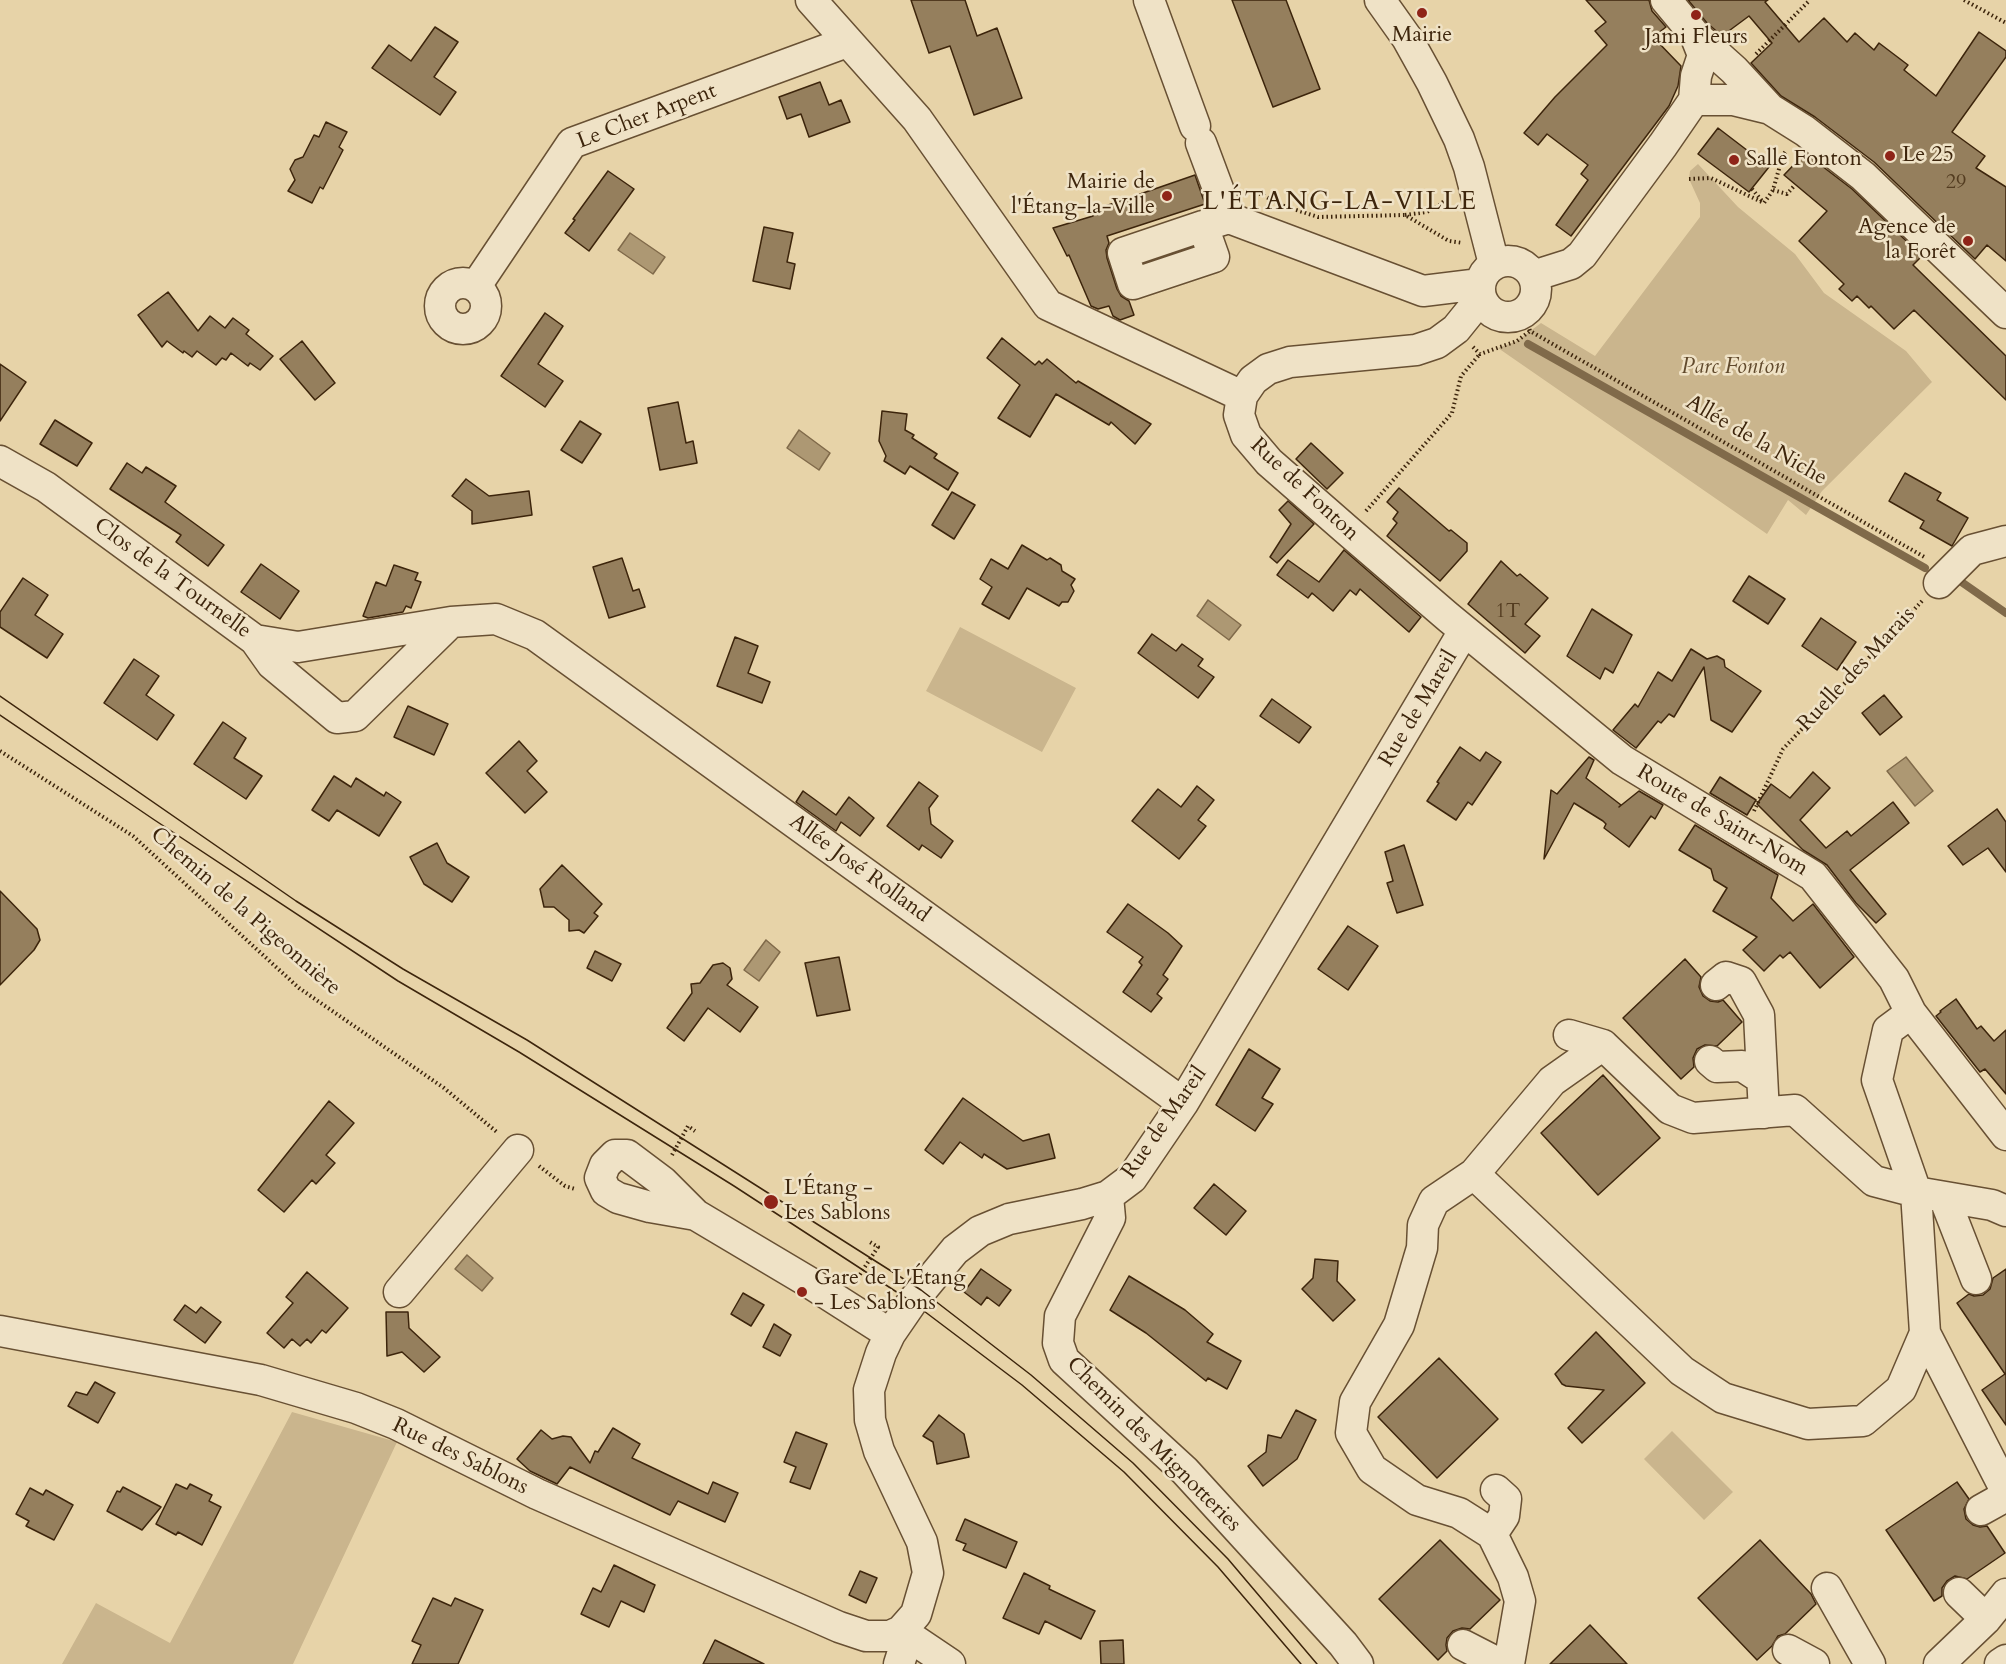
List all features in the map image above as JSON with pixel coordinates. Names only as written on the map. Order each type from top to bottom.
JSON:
[{"type":"street","points":[[811,0],[917,119],[1048,305],[1242,396],[1252,380],[1269,369],[1290,362],[1416,350],[1437,343],[1456,328],[1485,271]]},
{"type":"street","points":[[1149,0],[1218,190],[1216,222],[1423,291],[1485,271],[1508,261],[1516,262],[1533,276],[1536,292],[1527,322],[1491,312],[1485,271],[1474,185],[1459,139],[1432,82],[1407,38],[1380,0]]},
{"type":"street","points":[[1666,0],[1695,35],[1734,70],[1770,109],[1805,131],[1863,176],[2006,312]]},
{"type":"street","points":[[1533,276],[1571,264],[1582,255],[1694,100],[1696,76],[1703,55],[1695,35]]},
{"type":"street","name":"Le Cher Arpent","points":[[476,286],[572,142],[848,42]]},
{"type":"street","points":[[1694,100],[1733,100],[1770,109]]},
{"type":"street","name":"Rue de Fonton","points":[[1242,396],[1239,415],[1246,435],[1269,462],[1464,631]]},
{"type":"street","name":"Clos de la Tournelle","points":[[0,461],[46,487],[255,640],[298,647],[451,622],[496,619],[535,635]]},
{"type":"street","points":[[1945,578],[1972,550],[1998,543]]},
{"type":"street","points":[[255,640],[272,664],[337,718],[355,716],[451,622]]},
{"type":"street","name":"Route de Saint-Nom","points":[[1464,631],[1622,760],[1813,876],[1894,979],[1911,1013],[2006,1135]]},
{"type":"street","name":"Rue de Mareil","points":[[903,1644],[916,1614],[928,1573],[922,1542],[879,1451],[870,1420],[869,1390],[890,1334],[912,1302],[955,1250],[980,1231],[1009,1220],[1108,1196],[1132,1178],[1183,1103],[1464,631]]},
{"type":"street","name":"Allée José Rolland","points":[[535,635],[1183,1103]]},
{"type":"street","points":[[1716,985],[1726,977],[1741,982],[1759,1015],[1764,1113]]},
{"type":"street","points":[[1911,1013],[1888,1030],[1877,1080],[1930,1195],[1976,1279]]},
{"type":"street","points":[[1569,1035],[1603,1045],[1636,1090],[1670,1109],[1693,1118],[1795,1110],[1874,1181],[1930,1195],[1992,1205],[2006,1211]]},
{"type":"street","points":[[1509,1664],[1520,1601],[1513,1576],[1492,1534],[1459,1514],[1417,1500],[1372,1469],[1351,1433],[1355,1402],[1399,1325],[1422,1248],[1423,1225],[1434,1201],[1474,1174],[1552,1081],[1603,1045]]},
{"type":"street","points":[[1710,1061],[1717,1066],[1742,1066],[1762,1079]]},
{"type":"street","points":[[399,1292],[518,1150]]},
{"type":"street","points":[[696,1215],[660,1210],[618,1198],[606,1191],[600,1178],[605,1165],[615,1155],[627,1155],[663,1182],[696,1215],[890,1334]]},
{"type":"street","points":[[1474,1174],[1682,1371],[1723,1398],[1808,1424],[1863,1421],[1901,1389],[1925,1332],[1930,1195]]},
{"type":"street","name":"Chemin des Mignotteries","points":[[1108,1196],[1110,1218],[1060,1316],[1058,1343],[1065,1360],[1185,1471],[1343,1644],[1358,1664]]},
{"type":"street","name":"Rue des Sablons","points":[[0,1331],[261,1380],[356,1408],[396,1424],[537,1494],[839,1627],[866,1636],[890,1636],[903,1644]]},
{"type":"street","points":[[1925,1332],[2006,1491]]},
{"type":"street","points":[[1492,1534],[1504,1516],[1506,1499],[1496,1490]]},
{"type":"street","points":[[1827,1588],[1870,1664]]},
{"type":"street","points":[[1959,1593],[1986,1619]]},
{"type":"street","points":[[1939,1664],[1986,1619],[2006,1594]]},
{"type":"street","points":[[903,1644],[950,1664]]},
{"type":"street","points":[[1463,1645],[1500,1664]]},
{"type":"street","points":[[1788,1650],[1814,1664]]},
{"type":"street","points":[[2000,1664],[2006,1660]]},
{"type":"path","points":[[1734,70],[1752,58],[1810,0]]},
{"type":"path","points":[[1964,0],[2006,23]]},
{"type":"path","points":[[1764,203],[1773,190],[1783,155],[1805,131]]},
{"type":"path","points":[[1689,178],[1711,178],[1764,203]]},
{"type":"path","points":[[1218,190],[1240,190],[1261,194],[1281,205],[1318,217],[1405,215],[1427,212],[1441,204],[1455,190],[1474,185]]},
{"type":"path","points":[[1773,190],[1787,194],[1795,185]]},
{"type":"path","points":[[1752,189],[1764,203]]},
{"type":"path","points":[[1405,215],[1449,241],[1463,243],[1485,271]]},
{"type":"path","points":[[1348,531],[1452,413],[1461,376],[1480,354],[1517,341],[1527,322]]},
{"type":"path","name":"Allée de la Niche","points":[[1527,322],[1945,578]]},
{"type":"path","points":[[1456,328],[1480,354]]},
{"type":"path","name":"Ruelle des Marais","points":[[1744,834],[1783,748],[1945,578]]},
{"type":"path","name":"Chemin de la Pigeonnière","points":[[0,752],[133,836],[299,988],[444,1088],[565,1186],[575,1189],[603,1185]]},
{"type":"path","points":[[669,1160],[688,1126],[695,1131]]},
{"type":"path","points":[[840,1302],[878,1247],[868,1241]]},
{"type":"green space","name":"Parc Fonton","points":[[1698,164],[1738,207],[1795,254],[1824,293],[1906,351],[1932,382],[1822,491],[1806,515],[1788,500],[1767,534],[1498,348],[1517,341],[1541,323],[1595,356],[1700,217],[1700,203],[1689,179],[1690,171]]},
{"type":"green space","points":[[960,627],[1076,688],[1042,752],[926,691]]},
{"type":"green space","points":[[292,1412],[397,1442],[293,1664],[62,1664],[96,1603],[170,1643]]},
{"type":"green space","points":[[1672,1431],[1733,1492],[1704,1520],[1644,1459]]},
{"type":"shaded area","points":[[630,233],[665,257],[653,274],[618,250]]},
{"type":"shaded area","points":[[799,430],[830,453],[819,470],[787,448]]},
{"type":"shaded area","points":[[1208,600],[1241,625],[1229,640],[1197,616]]},
{"type":"shaded area","points":[[1906,757],[1933,791],[1915,806],[1887,771]]},
{"type":"shaded area","points":[[766,940],[780,952],[759,981],[744,970]]},
{"type":"shaded area","points":[[467,1255],[493,1278],[482,1291],[455,1269]]},
{"type":"building","points":[[911,0],[965,0],[977,36],[997,28],[1022,98],[974,115],[950,46],[929,53]]},
{"type":"building","points":[[1232,0],[1286,0],[1320,89],[1273,107]]},
{"type":"building","points":[[1586,0],[1649,0],[1652,11],[1666,27],[1653,37],[1681,66],[1678,86],[1669,106],[1571,236],[1556,225],[1588,180],[1581,174],[1588,165],[1547,134],[1538,145],[1524,133],[1555,97],[1607,45],[1595,31],[1606,22]]},
{"type":"building","points":[[1688,0],[1768,0],[1765,2],[1799,42],[1824,18],[1847,42],[1855,33],[1874,50],[1879,43],[1908,65],[1904,70],[1936,96],[1979,32],[2006,51],[2006,57],[1952,132],[1985,156],[1976,168],[2006,187],[2006,261],[1987,245],[1975,259],[1874,162],[1815,117],[1781,96],[1751,63],[1772,43],[1749,16],[1722,36],[1707,23]]},
{"type":"building","points":[[435,27],[458,42],[434,77],[456,92],[440,115],[372,68],[389,45],[411,61]]},
{"type":"building","points":[[820,82],[829,105],[841,100],[850,122],[809,137],[801,114],[787,119],[779,97]]},
{"type":"building","points":[[326,122],[347,132],[339,147],[343,150],[323,189],[320,187],[312,203],[288,191],[295,180],[290,169],[295,160],[303,157],[314,135],[319,137]]},
{"type":"building","name":"Salle Fonton","points":[[1718,128],[1769,167],[1749,192],[1698,154]]},
{"type":"building","points":[[1805,153],[1852,189],[1922,256],[1913,265],[2006,356],[2006,400],[1914,310],[1894,329],[1871,306],[1869,308],[1857,296],[1852,301],[1839,289],[1844,284],[1799,241],[1827,211],[1784,175]]},
{"type":"building","points":[[608,171],[634,189],[589,251],[565,233]]},
{"type":"building","points":[[1195,175],[1205,204],[1107,236],[1109,243],[1106,250],[1107,258],[1117,289],[1121,296],[1129,301],[1134,315],[1120,320],[1113,316],[1109,306],[1098,309],[1091,306],[1069,255],[1067,256],[1053,228],[1093,216],[1091,211]]},
{"type":"building","points":[[764,227],[793,233],[787,262],[795,264],[790,289],[753,281]]},
{"type":"building","points":[[168,292],[198,331],[210,316],[225,328],[233,318],[249,330],[246,334],[273,356],[260,370],[250,363],[248,366],[231,353],[226,360],[222,358],[216,365],[197,351],[192,357],[167,341],[162,347],[138,315]]},
{"type":"building","points":[[545,313],[563,326],[538,364],[563,381],[545,407],[501,376]]},
{"type":"building","points":[[1002,338],[1035,365],[1039,361],[1042,364],[1047,359],[1076,383],[1078,381],[1151,424],[1135,444],[1111,422],[1109,425],[1056,394],[1030,437],[998,418],[1020,385],[987,358]]},
{"type":"building","points":[[302,341],[335,383],[315,400],[280,359]]},
{"type":"building","points":[[0,364],[26,382],[0,421]]},
{"type":"building","points":[[678,402],[686,443],[693,441],[697,463],[660,470],[648,408]]},
{"type":"building","points":[[882,411],[907,414],[905,430],[914,435],[912,438],[937,454],[934,458],[958,473],[948,490],[910,466],[905,474],[884,461],[886,456],[879,441]]},
{"type":"building","points":[[55,420],[92,443],[77,466],[40,444]]},
{"type":"building","points":[[580,421],[601,434],[582,463],[561,450]]},
{"type":"building","points":[[1311,443],[1343,473],[1327,489],[1296,459]]},
{"type":"building","points":[[127,463],[142,473],[146,467],[176,486],[165,502],[224,545],[208,566],[176,542],[181,535],[110,489]]},
{"type":"building","points":[[1905,473],[1941,493],[1937,500],[1968,518],[1952,546],[1920,528],[1924,521],[1889,501]]},
{"type":"building","points":[[466,479],[489,496],[529,491],[532,515],[472,524],[472,511],[452,496]]},
{"type":"building","points":[[1399,488],[1449,531],[1451,530],[1467,543],[1467,551],[1440,581],[1387,536],[1397,523],[1393,519],[1398,512],[1387,502]]},
{"type":"building","points":[[952,492],[975,505],[954,539],[932,525]]},
{"type":"building","points":[[1288,501],[1314,524],[1277,563],[1270,557],[1291,524],[1279,510]]},
{"type":"building","points":[[1022,545],[1047,560],[1050,558],[1061,565],[1062,571],[1075,579],[1071,585],[1074,591],[1068,602],[1062,602],[1059,606],[1027,588],[1009,619],[982,604],[992,587],[980,579],[991,559],[1008,569]]},
{"type":"building","points":[[1344,550],[1421,617],[1409,632],[1360,589],[1356,595],[1350,590],[1333,611],[1312,593],[1308,598],[1277,575],[1288,560],[1319,582]]},
{"type":"building","points":[[622,558],[633,591],[639,589],[645,607],[609,618],[593,567]]},
{"type":"building","points":[[1501,561],[1517,576],[1520,574],[1548,598],[1525,624],[1540,636],[1525,653],[1468,604]]},
{"type":"building","points":[[261,564],[299,591],[280,619],[241,592]]},
{"type":"building","points":[[394,565],[418,573],[415,580],[421,582],[411,608],[406,606],[403,612],[368,618],[363,616],[376,582],[386,586]]},
{"type":"building","points":[[1749,576],[1785,599],[1768,624],[1733,601]]},
{"type":"building","points":[[23,578],[48,595],[35,615],[63,634],[47,658],[0,627],[0,612]]},
{"type":"building","points":[[1592,609],[1632,635],[1613,673],[1605,668],[1600,679],[1567,656]]},
{"type":"building","points":[[1821,618],[1856,642],[1837,670],[1802,646]]},
{"type":"building","points":[[1152,634],[1176,651],[1182,644],[1203,659],[1198,666],[1214,677],[1198,698],[1138,653]]},
{"type":"building","points":[[735,637],[758,646],[748,673],[770,682],[762,703],[717,686]]},
{"type":"building","points":[[1691,649],[1707,659],[1717,656],[1724,660],[1725,667],[1761,691],[1732,732],[1711,720],[1704,667],[1674,717],[1669,714],[1661,723],[1658,721],[1636,748],[1613,730],[1635,704],[1638,707],[1658,672],[1672,681]]},
{"type":"building","points":[[134,659],[159,676],[146,695],[174,715],[157,740],[104,703]]},
{"type":"building","points":[[1884,695],[1902,717],[1880,735],[1862,713]]},
{"type":"building","points":[[1272,699],[1311,727],[1299,743],[1260,716]]},
{"type":"building","points":[[408,706],[448,724],[434,755],[394,737]]},
{"type":"building","points":[[223,722],[246,738],[234,758],[262,776],[246,799],[194,764]]},
{"type":"building","points":[[519,741],[537,761],[527,771],[547,792],[525,813],[486,773]]},
{"type":"building","points":[[1460,747],[1480,761],[1486,752],[1501,762],[1472,805],[1468,802],[1456,820],[1427,801]]},
{"type":"building","points":[[1589,757],[1594,760],[1586,778],[1621,805],[1619,807],[1639,791],[1663,805],[1655,819],[1651,816],[1629,847],[1604,828],[1606,824],[1603,821],[1574,803],[1544,859],[1551,790],[1557,794]]},
{"type":"building","points":[[1813,772],[1830,788],[1800,820],[1826,848],[1847,831],[1851,836],[1893,802],[1909,823],[1850,870],[1886,914],[1876,923],[1856,903],[1827,865],[1803,850],[1757,804],[1771,784],[1790,798]]},
{"type":"building","points":[[334,776],[351,787],[356,778],[384,796],[386,792],[401,802],[379,836],[337,810],[329,821],[312,810]]},
{"type":"building","points":[[1720,777],[1756,800],[1747,815],[1710,793]]},
{"type":"building","points":[[919,782],[938,796],[929,808],[931,824],[953,841],[941,858],[922,845],[919,850],[887,826]]},
{"type":"building","points":[[1197,786],[1214,800],[1198,820],[1206,826],[1179,859],[1132,821],[1158,789],[1181,807]]},
{"type":"building","points":[[803,791],[836,815],[849,797],[874,818],[860,836],[841,822],[836,831],[796,802]]},
{"type":"building","points":[[1997,809],[2006,822],[2006,872],[1988,848],[1963,865],[1948,846]]},
{"type":"building","points":[[1695,825],[1778,875],[1771,898],[1793,921],[1813,904],[1854,957],[1820,988],[1790,952],[1783,958],[1780,955],[1764,971],[1743,950],[1757,937],[1713,911],[1727,888],[1714,880],[1711,869],[1679,850]]},
{"type":"building","points":[[437,843],[447,863],[469,877],[452,902],[424,884],[410,857]]},
{"type":"building","points":[[1404,845],[1423,905],[1397,913],[1387,883],[1393,881],[1385,852]]},
{"type":"building","points":[[562,865],[602,904],[594,913],[598,916],[584,933],[579,930],[569,931],[569,920],[554,907],[544,907],[540,889]]},
{"type":"building","points":[[0,891],[37,929],[40,940],[34,950],[0,985]]},
{"type":"building","points":[[1128,904],[1182,946],[1163,975],[1168,979],[1157,994],[1162,998],[1151,1012],[1123,992],[1142,965],[1139,962],[1143,957],[1107,932]]},
{"type":"building","points":[[1348,926],[1378,946],[1348,990],[1318,969]]},
{"type":"building","points":[[595,951],[621,964],[612,981],[587,968]]},
{"type":"building","points":[[839,957],[850,1010],[817,1016],[805,963]]},
{"type":"building","points":[[1685,959],[1701,977],[1699,987],[1703,996],[1710,1001],[1723,1000],[1742,1022],[1717,1046],[1705,1045],[1697,1049],[1693,1058],[1694,1067],[1681,1079],[1623,1018]]},
{"type":"building","points":[[723,963],[730,968],[732,979],[727,985],[758,1007],[740,1032],[708,1008],[684,1041],[667,1028],[692,993],[691,984],[700,983],[713,965]]},
{"type":"building","points":[[1956,999],[1977,1029],[1981,1026],[1994,1041],[2006,1030],[2006,1094],[1985,1069],[1980,1072],[1936,1016]]},
{"type":"building","points":[[1249,1049],[1280,1069],[1262,1098],[1273,1104],[1255,1131],[1216,1105]]},
{"type":"building","points":[[1603,1075],[1660,1138],[1598,1195],[1541,1133]]},
{"type":"building","points":[[963,1098],[1023,1141],[1049,1134],[1055,1158],[1007,1169],[984,1154],[982,1158],[960,1142],[943,1164],[925,1150]]},
{"type":"building","points":[[329,1101],[354,1123],[326,1155],[335,1163],[316,1184],[312,1180],[284,1212],[258,1190]]},
{"type":"building","points":[[1214,1184],[1246,1211],[1226,1235],[1194,1208]]},
{"type":"building","points":[[1315,1259],[1338,1261],[1337,1281],[1355,1300],[1333,1321],[1302,1289],[1313,1278]]},
{"type":"building","points":[[981,1269],[1011,1290],[999,1306],[987,1297],[981,1305],[964,1292]]},
{"type":"building","points":[[2006,1269],[2006,1425],[1982,1390],[2005,1374],[1957,1303],[1969,1294],[1983,1295],[1990,1289],[1993,1278]]},
{"type":"building","points":[[307,1272],[348,1308],[326,1333],[322,1330],[311,1343],[307,1339],[300,1346],[292,1339],[284,1348],[267,1333],[293,1303],[286,1297]]},
{"type":"building","points":[[1129,1276],[1185,1310],[1213,1334],[1207,1342],[1241,1361],[1227,1389],[1208,1378],[1206,1381],[1146,1333],[1110,1310]]},
{"type":"building","points":[[743,1293],[764,1305],[751,1326],[731,1314]]},
{"type":"building","points":[[185,1305],[196,1313],[201,1307],[221,1322],[205,1343],[174,1320]]},
{"type":"building","points":[[386,1312],[408,1312],[409,1328],[440,1357],[424,1372],[402,1352],[387,1356]]},
{"type":"building","points":[[774,1324],[791,1335],[780,1356],[763,1347]]},
{"type":"building","points":[[1596,1332],[1645,1383],[1582,1443],[1568,1428],[1604,1390],[1566,1386],[1555,1374]]},
{"type":"building","points":[[1439,1358],[1498,1419],[1437,1478],[1378,1417]]},
{"type":"building","points":[[95,1382],[115,1393],[98,1423],[68,1406],[76,1392],[87,1395]]},
{"type":"building","points":[[1296,1410],[1316,1420],[1297,1459],[1263,1486],[1248,1466],[1266,1452],[1268,1435],[1281,1438]]},
{"type":"building","points":[[939,1415],[964,1434],[969,1457],[937,1464],[933,1442],[923,1436]]},
{"type":"building","points":[[613,1428],[640,1444],[632,1458],[708,1494],[713,1482],[738,1493],[725,1522],[678,1501],[670,1515],[570,1467],[557,1484],[530,1471],[517,1459],[541,1430],[552,1439],[563,1436],[571,1437],[590,1463],[595,1451],[598,1452]]},
{"type":"building","points":[[796,1432],[827,1444],[810,1489],[790,1482],[796,1467],[784,1462]]},
{"type":"building","points":[[1957,1482],[1969,1499],[1964,1509],[1966,1519],[1973,1525],[1987,1526],[2005,1553],[1967,1579],[1955,1576],[1947,1581],[1942,1588],[1942,1596],[1934,1601],[1886,1530]]},
{"type":"building","points":[[176,1484],[187,1489],[190,1484],[212,1495],[209,1501],[221,1507],[202,1545],[178,1532],[176,1535],[156,1524]]},
{"type":"building","points":[[123,1487],[161,1507],[142,1530],[107,1511],[117,1491],[120,1492]]},
{"type":"building","points":[[30,1488],[43,1495],[46,1490],[73,1505],[54,1540],[26,1526],[29,1521],[16,1514]]},
{"type":"building","points":[[965,1519],[1017,1542],[1006,1568],[963,1550],[966,1544],[956,1540]]},
{"type":"building","points":[[1440,1540],[1500,1600],[1470,1629],[1462,1628],[1453,1631],[1447,1638],[1447,1651],[1438,1660],[1379,1599]]},
{"type":"building","points":[[1760,1540],[1811,1594],[1816,1604],[1785,1634],[1778,1636],[1772,1646],[1757,1660],[1698,1598]]},
{"type":"building","points":[[614,1565],[655,1585],[644,1612],[621,1601],[609,1627],[581,1614],[593,1588],[601,1592]]},
{"type":"building","points":[[860,1571],[877,1578],[866,1603],[849,1595]]},
{"type":"building","points":[[1024,1573],[1050,1586],[1049,1589],[1095,1611],[1081,1639],[1045,1621],[1039,1634],[1003,1618]]},
{"type":"building","points":[[433,1598],[451,1606],[455,1598],[483,1610],[458,1664],[412,1664],[421,1645],[412,1641]]},
{"type":"building","points":[[1590,1625],[1627,1664],[1550,1664]]},
{"type":"building","points":[[715,1640],[764,1664],[703,1664]]},
{"type":"building","points":[[1123,1640],[1124,1664],[1101,1664],[1100,1641]]},
{"type":"waterway","points":[[1528,344],[1925,568]]},
{"type":"waterway","points":[[1960,581],[2006,613]]},
{"type":"tram line","points":[[0,696],[296,901],[403,969],[527,1040],[921,1290],[1031,1375],[1133,1463],[1228,1559],[1317,1664]]},
{"type":"tram line","points":[[0,715],[398,981],[519,1052],[734,1186],[912,1302],[1022,1385],[1124,1472],[1218,1567],[1301,1664]]},
{"type":"place","name":"Mairie","points":[[1422,13]]},
{"type":"place","name":"Jami Fleurs","points":[[1696,15]]},
{"type":"place","name":"Le 25","points":[[1890,156]]},
{"type":"place","name":"Salle Fonton","points":[[1734,160]]},
{"type":"place","name":"Mairie de l'Étang-la-Ville","points":[[1167,196]]},
{"type":"place","name":"Agence de la Forêt","points":[[1968,241]]},
{"type":"place","name":"L'Étang - Les Sablons","points":[[771,1202]]},
{"type":"place","name":"Gare de L'Étang - Les Sablons","points":[[802,1292]]},
{"type":"district","name":"L'ÉTANG-LA-VILLE","points":[[1340,203]]}]
